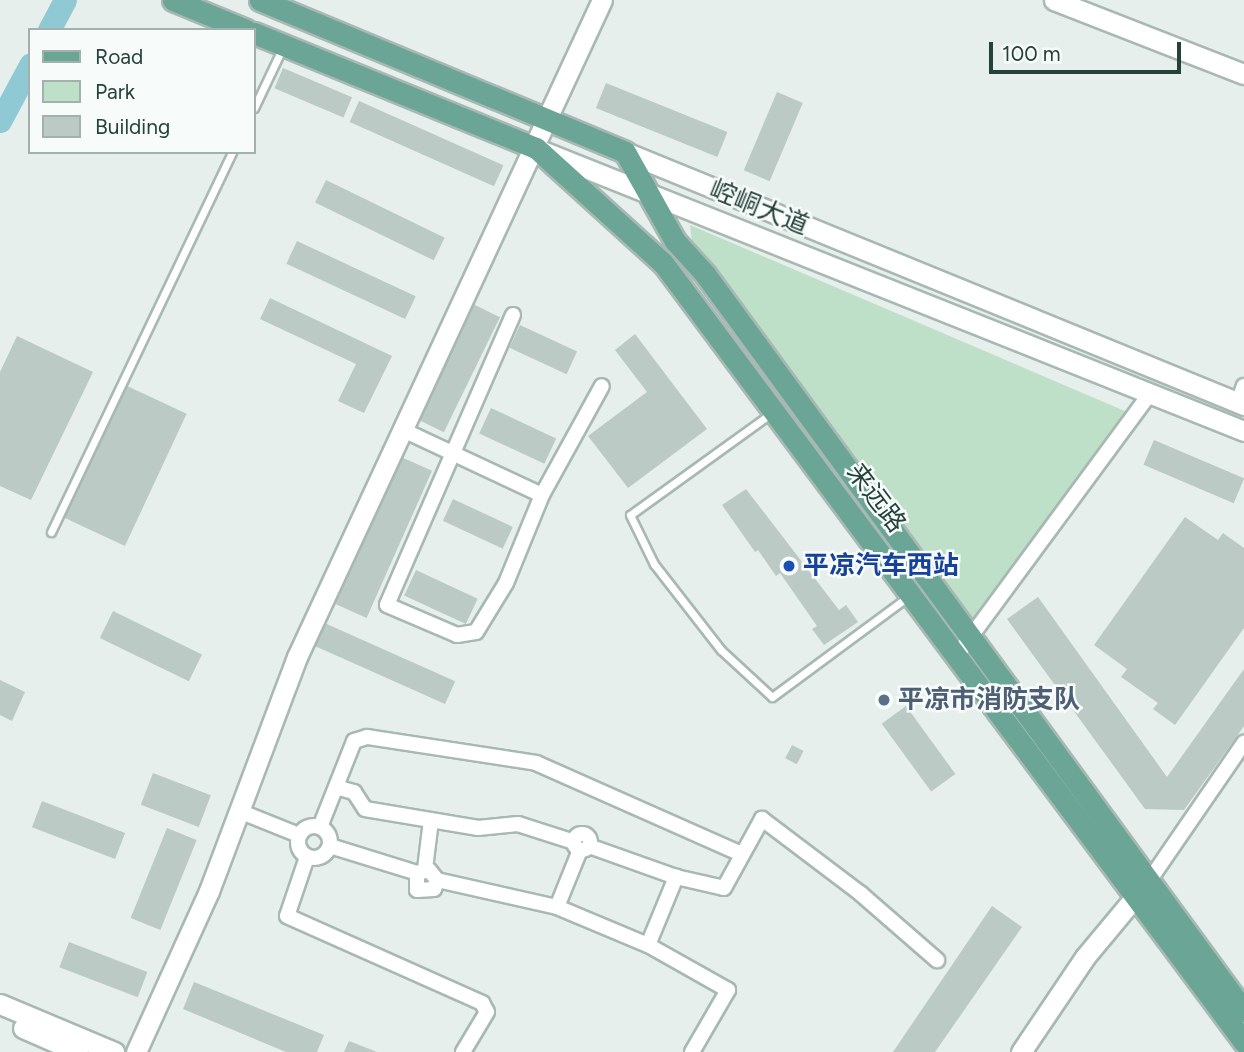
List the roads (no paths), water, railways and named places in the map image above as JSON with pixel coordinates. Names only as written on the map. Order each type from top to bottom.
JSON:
[{"type":"main road","points":[[173,0],[241,28]]},
{"type":"main road","name":"崆峒大道","points":[[260,0],[625,152],[1242,398]]},
{"type":"main road","points":[[136,1052],[209,891],[297,657],[549,120],[602,0]]},
{"type":"main road","points":[[1054,0],[1244,74]]},
{"type":"main road","name":"崆峒大道","points":[[256,34],[1244,431]]},
{"type":"main road","name":"来远路","points":[[536,148],[663,263],[912,593],[965,646]]},
{"type":"main road","name":"来远路","points":[[625,152],[675,241],[705,274],[965,646],[1142,888],[1244,1042]]},
{"type":"main road","points":[[1020,1052],[1085,957],[1142,888]]},
{"type":"main road","name":"来远路","points":[[1142,888],[1244,1011]]},
{"type":"main road","points":[[0,1004],[114,1052]]},
{"type":"main road","points":[[0,1018],[78,1052]]},
{"type":"street","points":[[513,315],[387,605],[457,635],[476,632],[506,583],[542,495],[602,386]]},
{"type":"street","points":[[965,646],[1150,394]]},
{"type":"street","points":[[403,430],[542,495]]},
{"type":"street","points":[[320,827],[354,741],[367,737],[536,763],[740,854]]},
{"type":"street","points":[[1142,888],[1244,743]]},
{"type":"street","points":[[336,787],[354,792],[365,809],[478,828],[518,824],[676,877],[724,888],[740,854],[762,819],[861,894],[937,960]]},
{"type":"street","points":[[239,811],[299,835]]},
{"type":"street","points":[[430,820],[421,871],[415,886],[421,892],[434,889],[437,880]]},
{"type":"street","points":[[320,827],[328,834],[330,846],[319,858],[307,857],[299,850],[299,835],[306,828],[320,827]]},
{"type":"street","points":[[330,846],[421,871],[437,880],[557,907],[649,945],[728,990],[692,1052]]},
{"type":"street","points":[[557,907],[581,846]]},
{"type":"street","points":[[307,857],[287,916],[482,1003],[487,1012],[463,1052]]},
{"type":"street","points":[[649,945],[676,877]]},
{"type":"lane","points":[[256,104],[284,45]]},
{"type":"lane","points":[[51,532],[231,154]]},
{"type":"lane","points":[[774,411],[630,515],[654,564],[721,650],[772,697],[912,593]]},
{"type":"waterway","points":[[50,28],[65,0]]},
{"type":"waterway","points":[[0,121],[28,69]]},
{"type":"place","name":"平凉汽车西站","points":[[789,566]]},
{"type":"place","name":"平凉市消防支队","points":[[884,700]]}]
